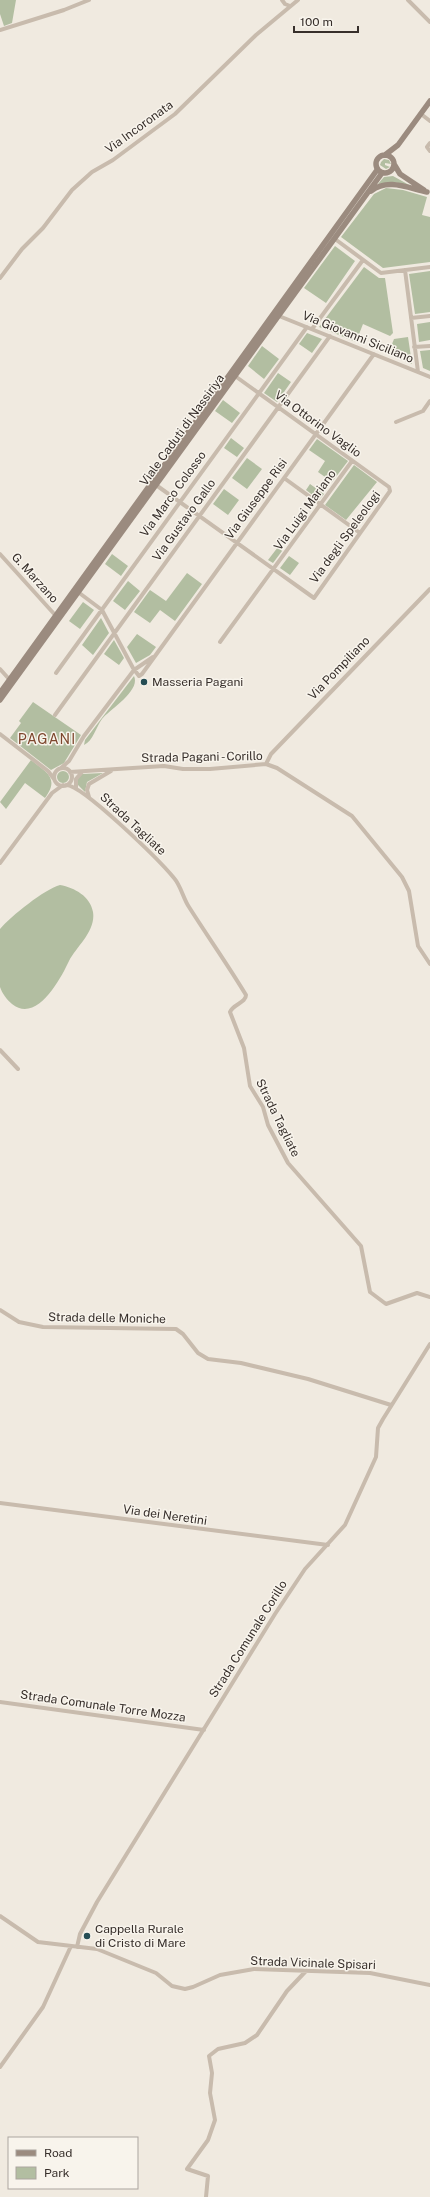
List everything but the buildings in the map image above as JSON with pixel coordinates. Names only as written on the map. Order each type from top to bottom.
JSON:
[{"type":"main road","points":[[429,193],[400,174],[383,172],[375,164],[377,159],[398,145],[430,101]]},
{"type":"main road","points":[[383,172],[393,169],[393,161],[398,145]]},
{"type":"main road","points":[[385,155],[393,161],[400,174]]},
{"type":"main road","name":"Viale Caduti di Nassiriya","points":[[0,700],[383,172]]},
{"type":"main road","name":"Viale Caduti di Nassiriya","points":[[0,692],[383,172]]},
{"type":"main road","points":[[367,194],[384,184],[395,184],[429,193]]},
{"type":"street","points":[[0,30],[64,10],[89,0]]},
{"type":"street","points":[[282,0],[285,4],[290,6]]},
{"type":"street","name":"Via Incoronata","points":[[0,278],[22,249],[43,228],[72,190],[92,172],[113,160],[175,114],[256,35],[298,0]]},
{"type":"street","points":[[408,0],[430,22]]},
{"type":"street","points":[[421,114],[430,121]]},
{"type":"street","points":[[334,239],[383,273],[430,267]]},
{"type":"street","points":[[312,329],[363,260]]},
{"type":"street","points":[[404,270],[418,372]]},
{"type":"street","name":"Via Giovanni Siciliano","points":[[279,316],[430,377]]},
{"type":"street","points":[[411,318],[430,316]]},
{"type":"street","name":"Via Marco Colosso","points":[[56,673],[308,327]]},
{"type":"street","name":"Via Gustavo Gallo","points":[[55,715],[330,336]]},
{"type":"street","points":[[414,347],[430,346]]},
{"type":"street","name":"Via Giuseppe Risi","points":[[134,670],[139,676],[146,671],[155,655],[374,354]]},
{"type":"street","name":"Via Ottorino Vaglio","points":[[235,376],[352,462],[389,487]]},
{"type":"street","points":[[396,422],[423,411],[430,401]]},
{"type":"street","name":"Via Luigi Mariano","points":[[220,642],[352,462]]},
{"type":"street","points":[[284,478],[360,533]]},
{"type":"street","points":[[156,485],[274,570]]},
{"type":"street","name":"Via degli Speleologi","points":[[274,570],[314,598],[389,494],[389,487]]},
{"type":"street","name":"G. Marzano","points":[[0,554],[56,616]]},
{"type":"street","name":"Via Pompiliano","points":[[266,764],[271,754],[430,589]]},
{"type":"street","points":[[78,592],[102,610],[134,670]]},
{"type":"street","name":"Via Giuseppe Risi","points":[[61,768],[71,759],[84,736],[134,670],[155,655]]},
{"type":"street","points":[[0,669],[9,679]]},
{"type":"street","points":[[0,734],[48,771],[55,780],[64,785]]},
{"type":"street","name":"Via Giuseppe Risi","points":[[69,772],[71,759]]},
{"type":"street","name":"Strada Pagani - Corillo","points":[[61,768],[69,772],[82,772],[164,766],[183,769],[210,769],[266,764],[294,778],[352,816],[408,886],[418,946],[430,964]]},
{"type":"street","points":[[48,771],[55,772],[61,768]]},
{"type":"street","points":[[89,797],[89,784],[113,770]]},
{"type":"street","points":[[49,797],[55,780],[55,772]]},
{"type":"street","points":[[69,772],[71,780]]},
{"type":"street","points":[[0,863],[49,797],[71,780],[76,774],[82,772]]},
{"type":"street","points":[[76,788],[76,779],[82,772]]},
{"type":"street","name":"Strada Tagliate","points":[[64,785],[76,788],[89,797],[132,836],[174,878],[186,903],[246,995],[244,1000],[232,1008],[230,1012],[244,1048],[250,1086],[263,1107],[268,1125],[288,1163],[361,1246],[370,1292],[374,1297],[386,1304],[417,1294],[430,1297]]},
{"type":"street","points":[[0,1050],[18,1069]]},
{"type":"street","name":"Strada delle Moniche","points":[[0,1310],[19,1322],[43,1327],[176,1329],[183,1334],[198,1353],[208,1359],[241,1363],[308,1379],[391,1405]]},
{"type":"street","name":"Strada Comunale Corillo","points":[[77,1947],[80,1934],[97,1902],[299,1577],[345,1525],[376,1457],[378,1428],[430,1344]]},
{"type":"street","name":"Via dei Neretini","points":[[0,1504],[328,1545]]},
{"type":"street","name":"Strada Comunale Torre Mozza","points":[[0,1702],[204,1730]]},
{"type":"street","name":"Strada Vicinale Spisari","points":[[0,1916],[38,1942],[97,1949],[156,1973],[172,1986],[185,1989],[193,1988],[220,1975],[254,1969],[370,1973],[430,1985]]},
{"type":"street","points":[[0,2067],[42,2007],[71,1946]]},
{"type":"street","points":[[206,2197],[208,2176],[187,2169],[208,2140],[215,2120],[210,2093],[212,2073],[210,2056],[218,2048],[245,2043],[257,2035],[288,1991],[306,1971]]},
{"type":"green space","points":[[0,0],[16,0],[12,23],[4,26],[0,14]]},
{"type":"green space","points":[[384,159],[389,160],[391,164],[385,163],[385,165],[390,167],[386,169],[380,165]]},
{"type":"green space","points":[[393,176],[411,186],[394,182],[378,184],[384,177]]},
{"type":"green space","points":[[386,188],[403,190],[427,197],[422,215],[430,217],[430,262],[383,268],[341,237],[374,194]]},
{"type":"green space","points":[[335,246],[355,261],[326,303],[304,288]]},
{"type":"green space","points":[[364,267],[379,278],[385,278],[393,333],[390,336],[363,324],[356,342],[319,327]]},
{"type":"green space","points":[[430,271],[430,312],[415,314],[409,274]]},
{"type":"green space","points":[[430,322],[430,340],[419,342],[417,324]]},
{"type":"green space","points":[[307,333],[322,339],[312,353],[299,344]]},
{"type":"green space","points":[[408,337],[412,364],[388,354],[394,339]]},
{"type":"green space","points":[[262,346],[279,359],[264,379],[248,366]]},
{"type":"green space","points":[[430,350],[430,371],[423,368],[420,351]]},
{"type":"green space","points":[[278,373],[291,382],[277,402],[264,393]]},
{"type":"green space","points":[[223,400],[240,413],[232,423],[215,411]]},
{"type":"green space","points":[[231,438],[244,448],[237,457],[224,448]]},
{"type":"green space","points":[[317,439],[348,461],[332,482],[318,472],[325,461],[309,450]]},
{"type":"green space","points":[[247,458],[262,469],[247,489],[232,478]]},
{"type":"green space","points":[[354,465],[377,482],[346,520],[325,505]]},
{"type":"green space","points":[[310,484],[324,494],[319,500],[306,490]]},
{"type":"green space","points":[[224,489],[239,500],[228,515],[213,504]]},
{"type":"green space","points":[[278,547],[282,551],[273,563],[268,560]]},
{"type":"green space","points":[[112,554],[128,566],[121,576],[105,564]]},
{"type":"green space","points":[[289,556],[299,563],[290,575],[280,568]]},
{"type":"green space","points":[[187,573],[202,584],[175,621],[160,610],[150,623],[134,612],[150,590],[166,601]]},
{"type":"green space","points":[[128,581],[140,591],[125,610],[113,601]]},
{"type":"green space","points":[[83,602],[94,610],[80,629],[69,621]]},
{"type":"green space","points":[[101,618],[109,633],[93,655],[82,645]]},
{"type":"green space","points":[[137,634],[156,647],[150,655],[136,663],[127,647]]},
{"type":"green space","points":[[114,640],[124,658],[119,665],[104,654]]},
{"type":"green space","points":[[134,676],[135,682],[129,694],[102,719],[90,740],[84,745],[85,740]]},
{"type":"green space","points":[[33,702],[81,735],[64,763],[51,770],[10,738],[21,723],[19,721]]},
{"type":"green space","points":[[31,760],[42,768],[49,776],[51,785],[49,791],[45,798],[25,783],[6,809],[0,802]]},
{"type":"green space","points":[[65,771],[68,772],[68,782],[61,783],[58,782],[57,775],[58,772]]},
{"type":"green space","points":[[103,773],[87,782],[85,792],[78,785],[78,778],[82,774]]},
{"type":"green space","points":[[60,885],[71,888],[89,901],[93,912],[92,926],[72,955],[60,978],[47,996],[39,1004],[30,1008],[21,1009],[10,1002],[3,994],[0,987],[0,929],[28,904]]},
{"type":"place","name":"Masseria Pagani","points":[[144,682]]},
{"type":"place","name":"Cappella Rurale di Cristo di Mare","points":[[87,1936]]},
{"type":"district","name":"PAGANI","points":[[47,739]]}]
